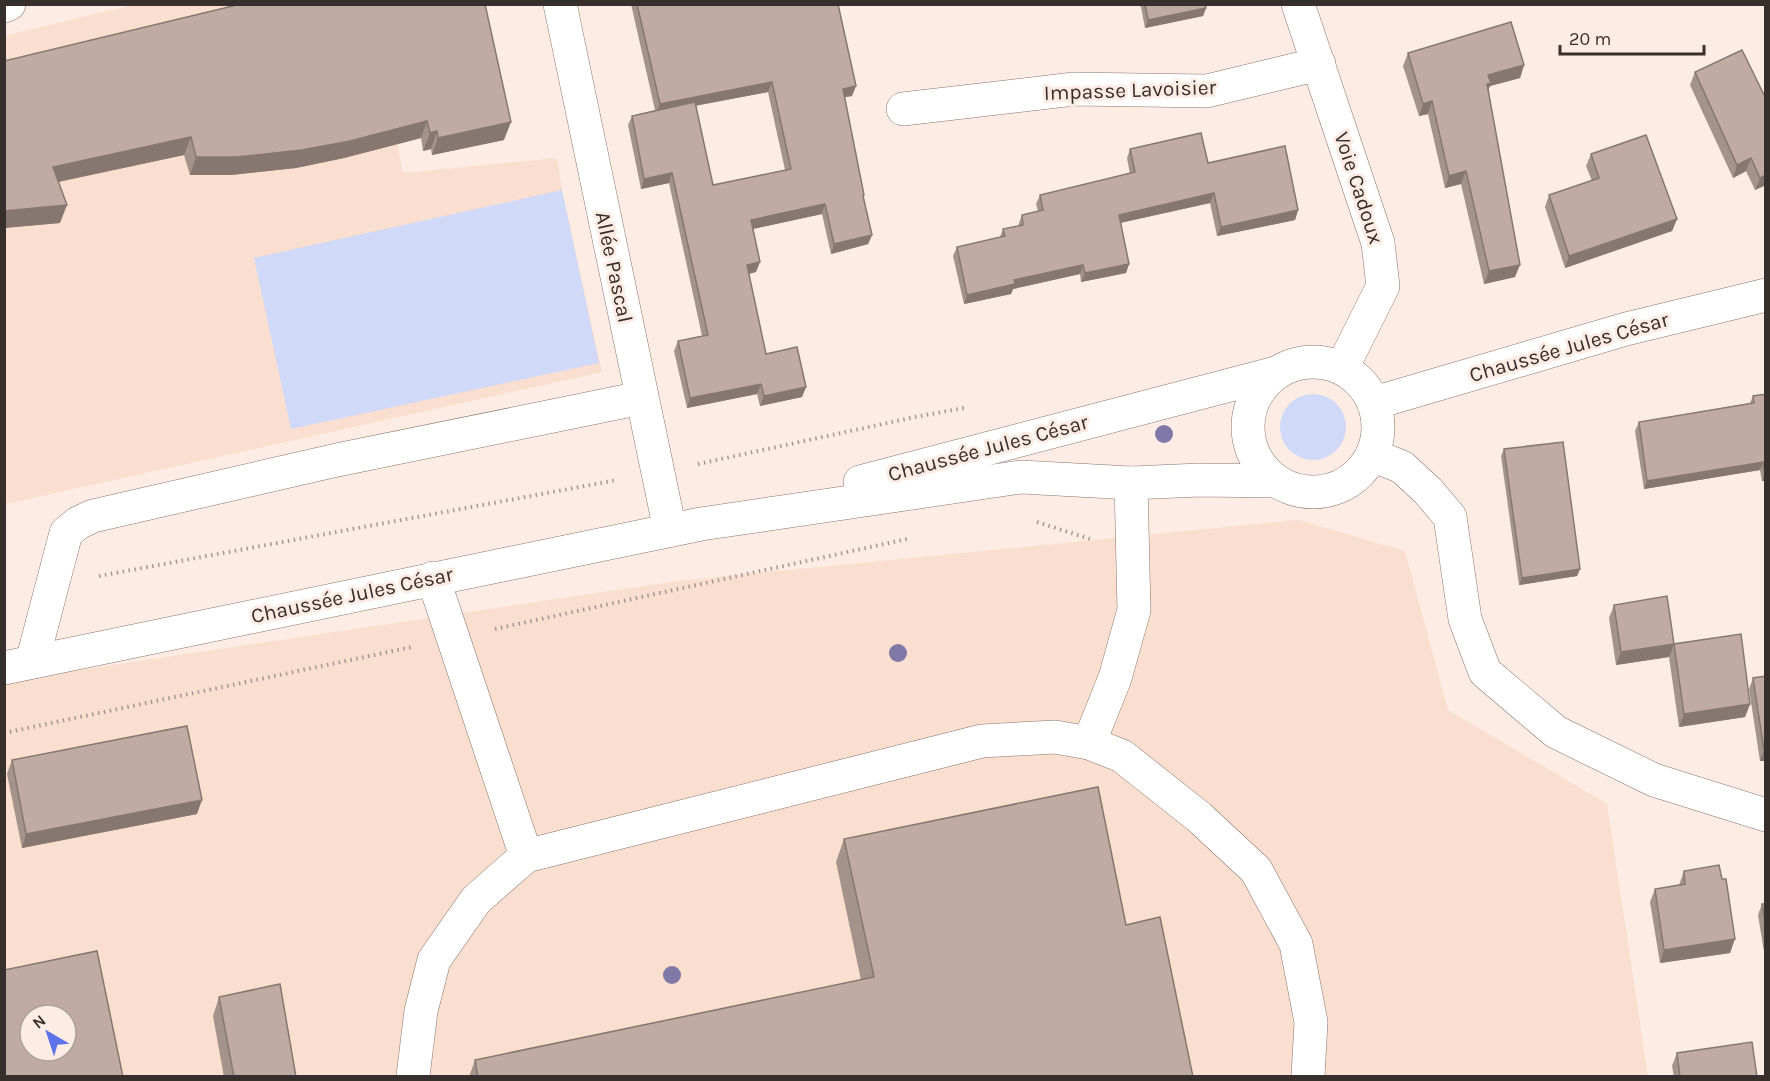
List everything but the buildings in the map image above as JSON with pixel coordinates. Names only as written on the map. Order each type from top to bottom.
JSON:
[{"type":"street","points":[[4,6],[9,4]]},
{"type":"street","name":"Allée Pascal","points":[[560,4],[641,398],[686,526]]},
{"type":"street","name":"Voie Cadoux","points":[[1299,4],[1378,243],[1383,286],[1342,368]]},
{"type":"street","name":"Impasse Lavoisier","points":[[903,109],[1074,89],[1207,91],[1319,64]]},
{"type":"street","name":"Chaussée Jules César","points":[[1374,403],[1626,329],[1766,295]]},
{"type":"street","points":[[1312,361],[1342,368],[1367,389],[1374,403],[1378,421],[1377,439],[1365,467],[1355,478],[1336,488],[1316,493],[1294,490],[1275,481],[1260,466],[1251,448],[1248,427],[1251,406],[1261,388],[1276,373],[1297,363],[1312,361]]},
{"type":"street","name":"Chaussée Jules César","points":[[18,665],[686,526],[1276,373]]},
{"type":"street","points":[[18,665],[53,585],[66,533],[78,523],[93,516],[337,460],[641,398]]},
{"type":"street","points":[[1372,455],[1402,466],[1428,491],[1449,518],[1465,619],[1485,672],[1556,732],[1654,780],[1766,815]]},
{"type":"street","name":"Chaussée Jules César","points":[[686,526],[1021,477],[1131,483],[1200,480],[1275,481]]},
{"type":"street","points":[[1089,743],[1115,678],[1134,610],[1131,483]]},
{"type":"street","points":[[433,578],[526,856]]},
{"type":"street","points":[[413,1077],[421,1011],[434,960],[476,900],[526,856],[982,741],[1055,737],[1089,743],[1122,756],[1199,817],[1256,870],[1296,944],[1311,1022],[1308,1077]]},
{"type":"path","points":[[691,466],[915,417]]},
{"type":"path","points":[[53,585],[620,480]]},
{"type":"path","points":[[1027,519],[1133,553]]},
{"type":"path","points":[[4,733],[913,538]]},
{"type":"shaded area","points":[[133,5],[369,5],[403,173],[557,158],[602,372],[5,504],[4,36]]},
{"type":"shaded area","points":[[562,190],[599,363],[291,429],[254,258]]},
{"type":"shaded area","points":[[1313,394],[1326,397],[1336,404],[1343,414],[1346,427],[1343,440],[1336,450],[1326,457],[1313,460],[1300,457],[1290,450],[1283,440],[1280,427],[1283,414],[1290,404],[1300,397]]},
{"type":"shaded area","points":[[1298,520],[1405,551],[1448,710],[1607,804],[1648,1076],[5,1076],[5,681],[678,581]]}]
